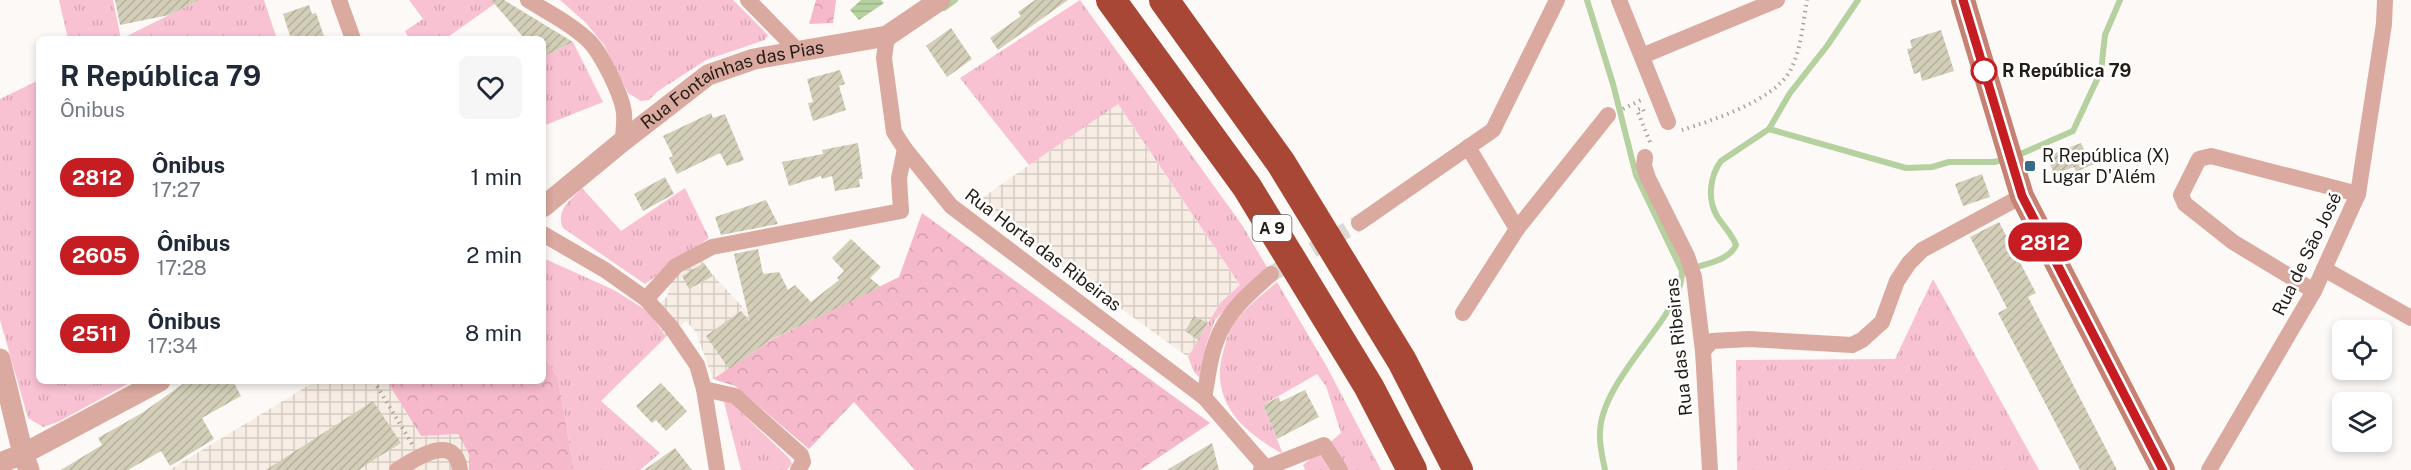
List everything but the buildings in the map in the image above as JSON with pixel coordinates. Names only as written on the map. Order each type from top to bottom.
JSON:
[{"type":"highway","name":"A 9","points":[[1111,0],[1247,187],[1369,387],[1412,470]]},
{"type":"highway","name":"A 9","points":[[1164,0],[1281,163],[1402,361],[1458,470]]},
{"type":"main road","points":[[1963,0],[2022,196],[2163,470]]},
{"type":"street","points":[[339,0],[352,36]]},
{"type":"street","points":[[528,0],[564,22],[591,43],[614,82],[622,102],[625,114],[623,141]]},
{"type":"street","points":[[748,0],[798,51]]},
{"type":"street","name":"Rua Fontaínhas das Pias","points":[[546,205],[708,75],[754,59],[887,36],[940,0]]},
{"type":"street","points":[[1359,223],[1493,130],[1557,0]]},
{"type":"street","points":[[1619,0],[1670,128]]},
{"type":"street","points":[[1642,56],[1777,0]]},
{"type":"street","name":"Rua de São José","points":[[2209,470],[2313,291],[2358,194],[2384,24],[2385,0]]},
{"type":"street","name":"Rua Horta das Ribeiras","points":[[887,36],[884,58],[894,132],[951,206],[1204,397],[1264,469]]},
{"type":"street","points":[[1463,313],[1517,229],[1608,115]]},
{"type":"street","points":[[1468,147],[1517,229]]},
{"type":"street","points":[[646,298],[676,266],[712,247],[901,210],[899,178],[905,149]]},
{"type":"street","points":[[2313,291],[2233,242],[2186,204],[2181,195],[2199,159],[2211,156],[2358,194]]},
{"type":"street","name":"Rua das Ribeiras","points":[[1645,157],[1644,166],[1648,178],[1687,256],[1694,277],[1703,351],[1710,470]]},
{"type":"street","points":[[1703,351],[1712,341],[1749,339],[1852,345],[1862,340],[1881,322],[1897,281],[1909,263],[1922,250],[2022,196]]},
{"type":"street","points":[[546,236],[605,270],[646,298],[671,327],[697,366],[704,389],[717,470]]},
{"type":"street","points":[[2324,269],[2411,318]]},
{"type":"street","points":[[1204,397],[1215,343],[1226,321],[1246,296],[1271,274]]},
{"type":"street","points":[[0,359],[26,462]]},
{"type":"street","points":[[0,464],[26,462],[155,384]]},
{"type":"street","points":[[704,389],[735,396],[751,409],[801,455],[803,462],[798,470]]},
{"type":"street","points":[[1264,469],[1324,445],[1341,470]]},
{"type":"street","points":[[397,470],[434,450],[448,451],[458,459],[460,470]]},
{"type":"path","points":[[1670,128],[1709,122],[1756,100],[1777,86],[1790,72],[1797,52],[1807,0]]},
{"type":"path","points":[[1608,115],[1656,93]]},
{"type":"path","points":[[376,384],[420,457]]},
{"type":"shaded area","points":[[861,0],[881,0],[884,3],[859,20],[850,10]]},
{"type":"shaded area","points":[[1117,103],[1240,285],[1220,303],[1188,357],[975,203]]},
{"type":"shaded area","points":[[701,260],[773,339],[713,379],[696,332],[686,321],[666,337],[649,312],[667,297],[671,280]]},
{"type":"shaded area","points":[[311,384],[389,384],[421,436],[458,434],[469,454],[469,470],[169,470]]},
{"type":"green space","points":[[59,0],[113,0],[120,36],[67,36]]},
{"type":"green space","points":[[199,0],[264,0],[276,36],[127,36]]},
{"type":"green space","points":[[409,0],[500,0],[449,36],[408,36],[405,31],[423,19]]},
{"type":"green space","points":[[560,0],[733,0],[768,35],[765,40],[706,60],[658,91],[649,100],[641,101],[628,93],[604,45],[586,23]]},
{"type":"green space","points":[[816,0],[836,0],[833,23],[809,24]]},
{"type":"green space","points":[[1080,0],[1242,225],[1267,267],[1215,320],[1206,345],[1202,380],[1194,372],[1188,357],[1220,303],[1240,285],[1118,104],[1029,165],[960,78]]},
{"type":"green space","points":[[573,42],[603,102],[546,125],[546,56]]},
{"type":"green space","points":[[36,81],[36,384],[128,384],[58,422],[43,427],[28,418],[0,320],[0,99]]},
{"type":"green space","points":[[582,188],[621,231],[685,188],[709,238],[645,284],[563,228],[561,216],[563,211]]},
{"type":"green space","points":[[922,213],[1210,423],[1140,470],[915,470],[854,402],[809,449],[735,386],[713,379],[773,339],[899,277]]},
{"type":"green space","points":[[546,259],[614,290],[649,312],[666,337],[601,401],[660,453],[640,470],[574,470],[558,378],[546,359]]},
{"type":"green space","points":[[1933,279],[2039,470],[1737,470],[1736,360],[1895,359]]},
{"type":"green space","points":[[1277,282],[1327,367],[1381,470],[1305,470],[1303,465],[1341,433],[1326,386],[1317,374],[1263,405],[1283,454],[1254,435],[1232,412],[1221,384],[1220,367],[1228,335],[1241,314]]},
{"type":"green space","points":[[546,359],[558,378],[574,470],[469,470],[469,454],[458,434],[421,436],[389,384],[546,384]]},
{"type":"green space","points":[[728,400],[790,459],[792,464],[787,470],[741,470],[724,402]]},
{"type":"waterway","points":[[944,8],[955,0]]},
{"type":"waterway","points":[[1587,0],[1613,84],[1636,175],[1682,271],[1679,289],[1671,306],[1624,373],[1607,403],[1602,418],[1600,438],[1605,470]]},
{"type":"waterway","points":[[1691,269],[1723,258],[1736,245],[1717,216],[1712,202],[1711,188],[1717,167],[1721,161],[1769,129],[1790,93],[1827,46],[1858,0]]},
{"type":"waterway","points":[[2016,156],[2073,131],[2101,71],[2105,35],[2120,0]]},
{"type":"waterway","points":[[1769,129],[1906,168],[1932,167],[1949,162],[1994,162],[2006,159]]},
{"type":"tunnel","points":[[1271,274],[1359,223]]},
{"type":"bus line","name":"2812","points":[[1963,0],[2022,196],[2163,470]]},
{"type":"place","name":"R República 79","points":[[1984,71]]},
{"type":"place","name":"R República (X) Lugar D'Além","points":[[2030,166]]}]
